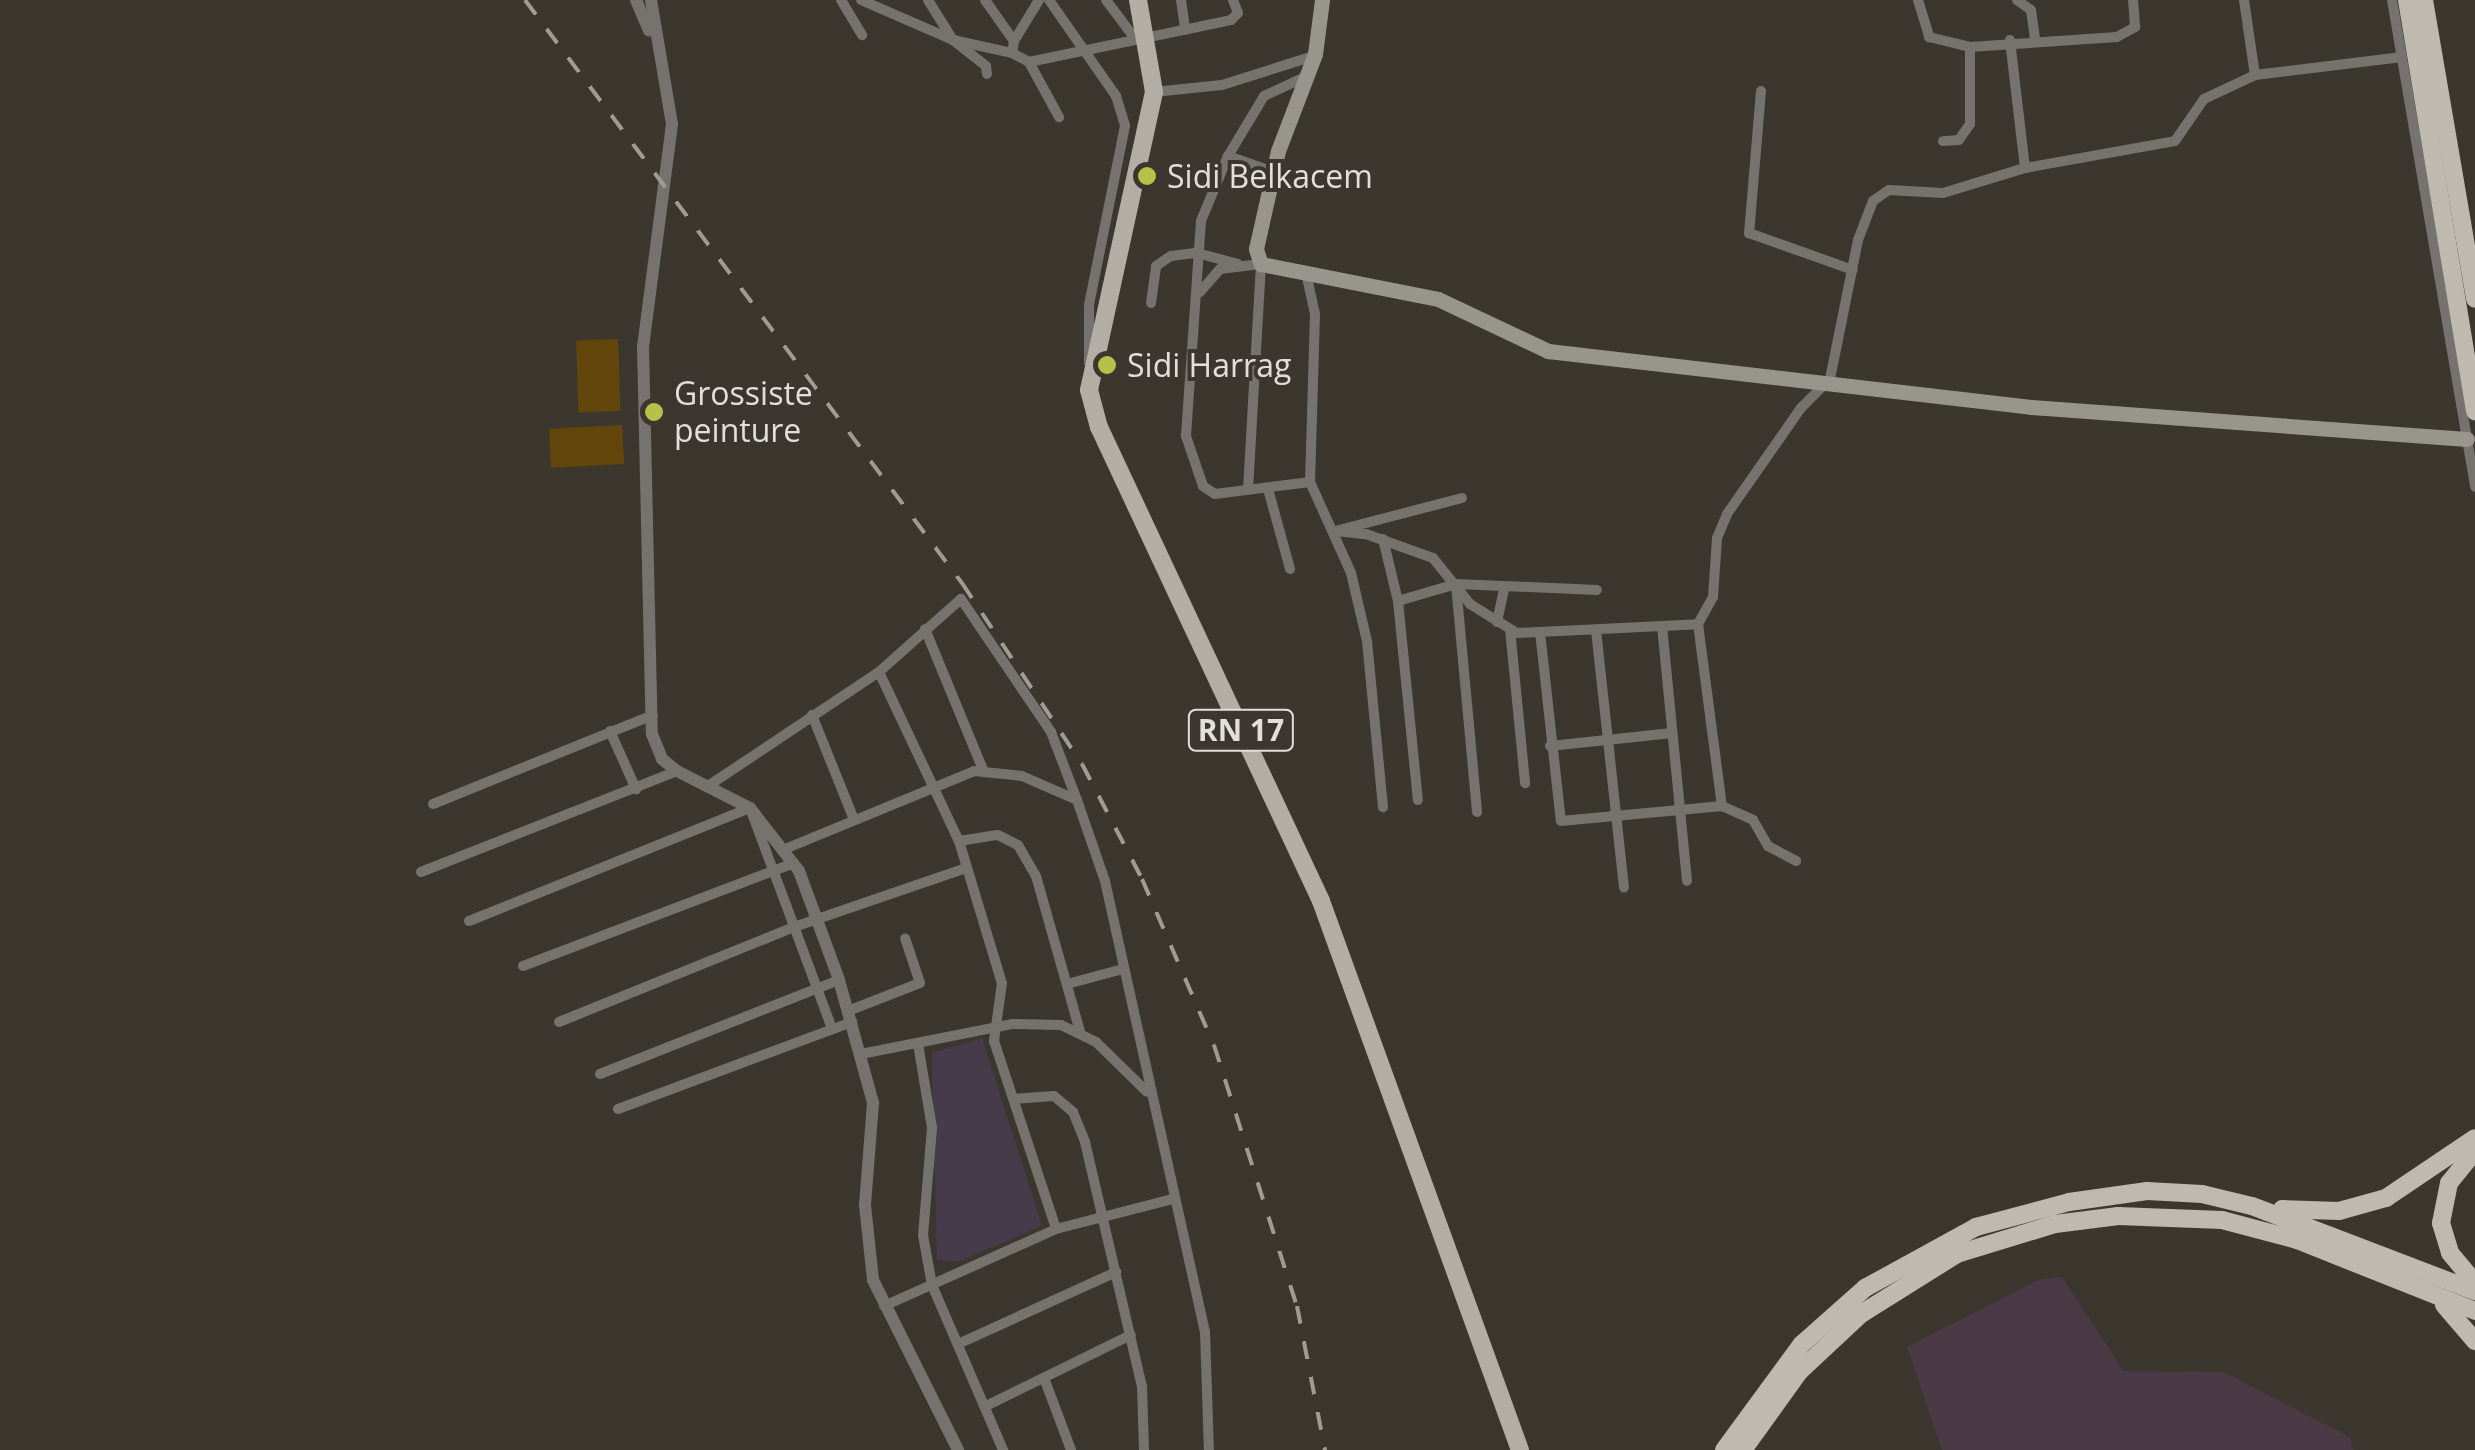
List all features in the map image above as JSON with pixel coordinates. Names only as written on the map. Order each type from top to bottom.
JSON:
[{"type":"highway","points":[[2406,0],[2475,411]]},
{"type":"highway","points":[[2424,0],[2475,300]]},
{"type":"highway","points":[[2252,1206],[2355,1209],[2404,1189],[2475,1138]]},
{"type":"highway","points":[[2475,1151],[2449,1183],[2441,1222],[2450,1253],[2475,1283]]},
{"type":"highway","points":[[1724,1450],[1774,1376],[1830,1316],[1938,1244],[2027,1211],[2107,1194],[2202,1194],[2252,1206],[2475,1291]]},
{"type":"highway","points":[[1742,1450],[1799,1372],[1861,1314],[1957,1254],[2037,1229],[2118,1216],[2222,1220],[2297,1240],[2475,1311]]},
{"type":"highway","points":[[2420,1287],[2457,1314],[2475,1340]]},
{"type":"main road","points":[[1089,390],[1154,92],[1141,39],[1138,0]]},
{"type":"main road","points":[[1322,0],[1314,56],[1274,172],[1252,265],[1438,298],[1548,352],[1830,380],[2030,407],[2467,439]]},
{"type":"main road","name":"RN 17","points":[[1089,390],[1126,494],[1321,902],[1520,1450]]},
{"type":"street","points":[[636,0],[660,50]]},
{"type":"street","points":[[650,0],[672,124],[643,346],[653,716],[662,759],[677,771],[750,808],[794,863],[840,980],[861,1054],[874,1131],[865,1205],[873,1280],[958,1450]]},
{"type":"street","points":[[840,0],[862,35]]},
{"type":"street","points":[[861,0],[953,40],[986,66],[987,74]]},
{"type":"street","points":[[928,0],[953,40]]},
{"type":"street","points":[[985,0],[1013,46],[1029,62],[1060,116]]},
{"type":"street","points":[[1013,46],[1038,0]]},
{"type":"street","points":[[1050,0],[1116,96],[1126,136],[1089,305],[1089,390]]},
{"type":"street","points":[[1106,0],[1141,39]]},
{"type":"street","points":[[1181,0],[1185,30]]},
{"type":"street","points":[[1029,62],[1231,20],[1238,13],[1233,0]]},
{"type":"street","points":[[1918,0],[1928,36],[1970,47],[2010,40],[2127,34],[2138,18],[2134,0]]},
{"type":"street","points":[[2017,0],[2031,10],[2035,39]]},
{"type":"street","points":[[2244,0],[2255,75]]},
{"type":"street","points":[[2392,0],[2475,487]]},
{"type":"street","points":[[953,40],[1013,46]]},
{"type":"street","points":[[2010,40],[2025,168]]},
{"type":"street","points":[[1943,140],[1959,140],[1970,124],[1970,47]]},
{"type":"street","points":[[1154,92],[1222,85],[1314,56]]},
{"type":"street","points":[[1722,806],[1698,624],[1713,597],[1717,538],[1727,514],[1800,408],[1830,380],[1853,270],[1880,194],[1943,193],[2025,168],[2176,140],[2204,99],[2255,75],[2402,57]]},
{"type":"street","points":[[1305,76],[1264,96],[1228,156],[1201,221],[1197,252],[1200,292],[1186,436],[1202,486],[1214,494],[1310,482]]},
{"type":"street","points":[[1760,91],[1749,233],[1853,270]]},
{"type":"street","points":[[1228,156],[1274,172]]},
{"type":"street","points":[[1151,303],[1156,266],[1197,252],[1252,265]]},
{"type":"street","points":[[1200,292],[1220,270],[1252,265]]},
{"type":"street","points":[[1248,490],[1252,265]]},
{"type":"street","points":[[1306,274],[1315,314],[1310,482],[1336,530],[1367,641],[1383,807]]},
{"type":"street","points":[[1268,489],[1290,569]]},
{"type":"street","points":[[1336,530],[1462,498]]},
{"type":"street","points":[[1336,530],[1383,539],[1433,558],[1470,604],[1510,628],[1540,632],[1698,624]]},
{"type":"street","points":[[1383,539],[1398,601],[1418,800]]},
{"type":"street","points":[[1456,584],[1476,812]]},
{"type":"street","points":[[1398,601],[1456,584],[1597,590]]},
{"type":"street","points":[[1498,622],[1504,589]]},
{"type":"street","points":[[708,786],[879,672],[925,629],[965,601],[1051,732],[1105,881],[1147,1092],[1210,1369],[1209,1450]]},
{"type":"street","points":[[1662,626],[1687,881]]},
{"type":"street","points":[[1510,628],[1524,783]]},
{"type":"street","points":[[925,629],[984,772]]},
{"type":"street","points":[[1596,630],[1624,887]]},
{"type":"street","points":[[1540,632],[1561,821],[1722,806],[1753,820],[1768,846],[1796,860]]},
{"type":"street","points":[[879,672],[935,782],[959,841],[1002,983],[993,1028],[1056,1229]]},
{"type":"street","points":[[812,715],[854,818]]},
{"type":"street","points":[[432,804],[653,716]]},
{"type":"street","points":[[610,731],[636,789]]},
{"type":"street","points":[[1550,746],[1672,733]]},
{"type":"street","points":[[422,872],[677,771]]},
{"type":"street","points":[[785,849],[935,782],[984,772],[1022,776],[1077,800]]},
{"type":"street","points":[[750,808],[770,871],[820,990],[832,1029]]},
{"type":"street","points":[[470,920],[750,808]]},
{"type":"street","points":[[959,841],[998,836],[1018,846],[1036,876],[1080,1032]]},
{"type":"street","points":[[523,966],[794,863]]},
{"type":"street","points":[[559,1022],[794,927],[966,868]]},
{"type":"street","points":[[618,1109],[832,1029],[920,982],[905,938]]},
{"type":"street","points":[[1067,984],[1124,969]]},
{"type":"street","points":[[600,1074],[840,980]]},
{"type":"street","points":[[861,1054],[993,1028],[1061,1024],[1080,1032],[1147,1092]]},
{"type":"street","points":[[918,1044],[932,1128],[922,1235],[932,1285],[988,1405],[1004,1450]]},
{"type":"street","points":[[1014,1099],[1054,1096],[1073,1112],[1105,1212],[1132,1335],[1144,1450]]},
{"type":"street","points":[[884,1306],[1056,1229],[1105,1212],[1173,1199]]},
{"type":"street","points":[[958,1344],[1116,1272]]},
{"type":"street","points":[[988,1405],[1132,1335]]},
{"type":"street","points":[[1044,1378],[1071,1450]]},
{"type":"shaded area","points":[[618,339],[621,411],[579,412],[576,340]]},
{"type":"shaded area","points":[[622,425],[624,464],[551,468],[549,429]]},
{"type":"shaded area","points":[[982,1038],[1042,1226],[957,1262],[937,1260],[932,1053]]},
{"type":"shaded area","points":[[2062,1277],[2124,1371],[2223,1372],[2350,1437],[2353,1450],[1942,1450],[1907,1347],[2038,1280]]},
{"type":"railway","points":[[525,0],[962,583],[1082,764],[1142,879],[1214,1045],[1297,1306],[1325,1450]]},
{"type":"place","name":"Sidi Belkacem","points":[[1147,176]]},
{"type":"place","name":"Sidi Harrag","points":[[1107,365]]},
{"type":"place","name":"Grossiste peinture","points":[[654,412]]}]
